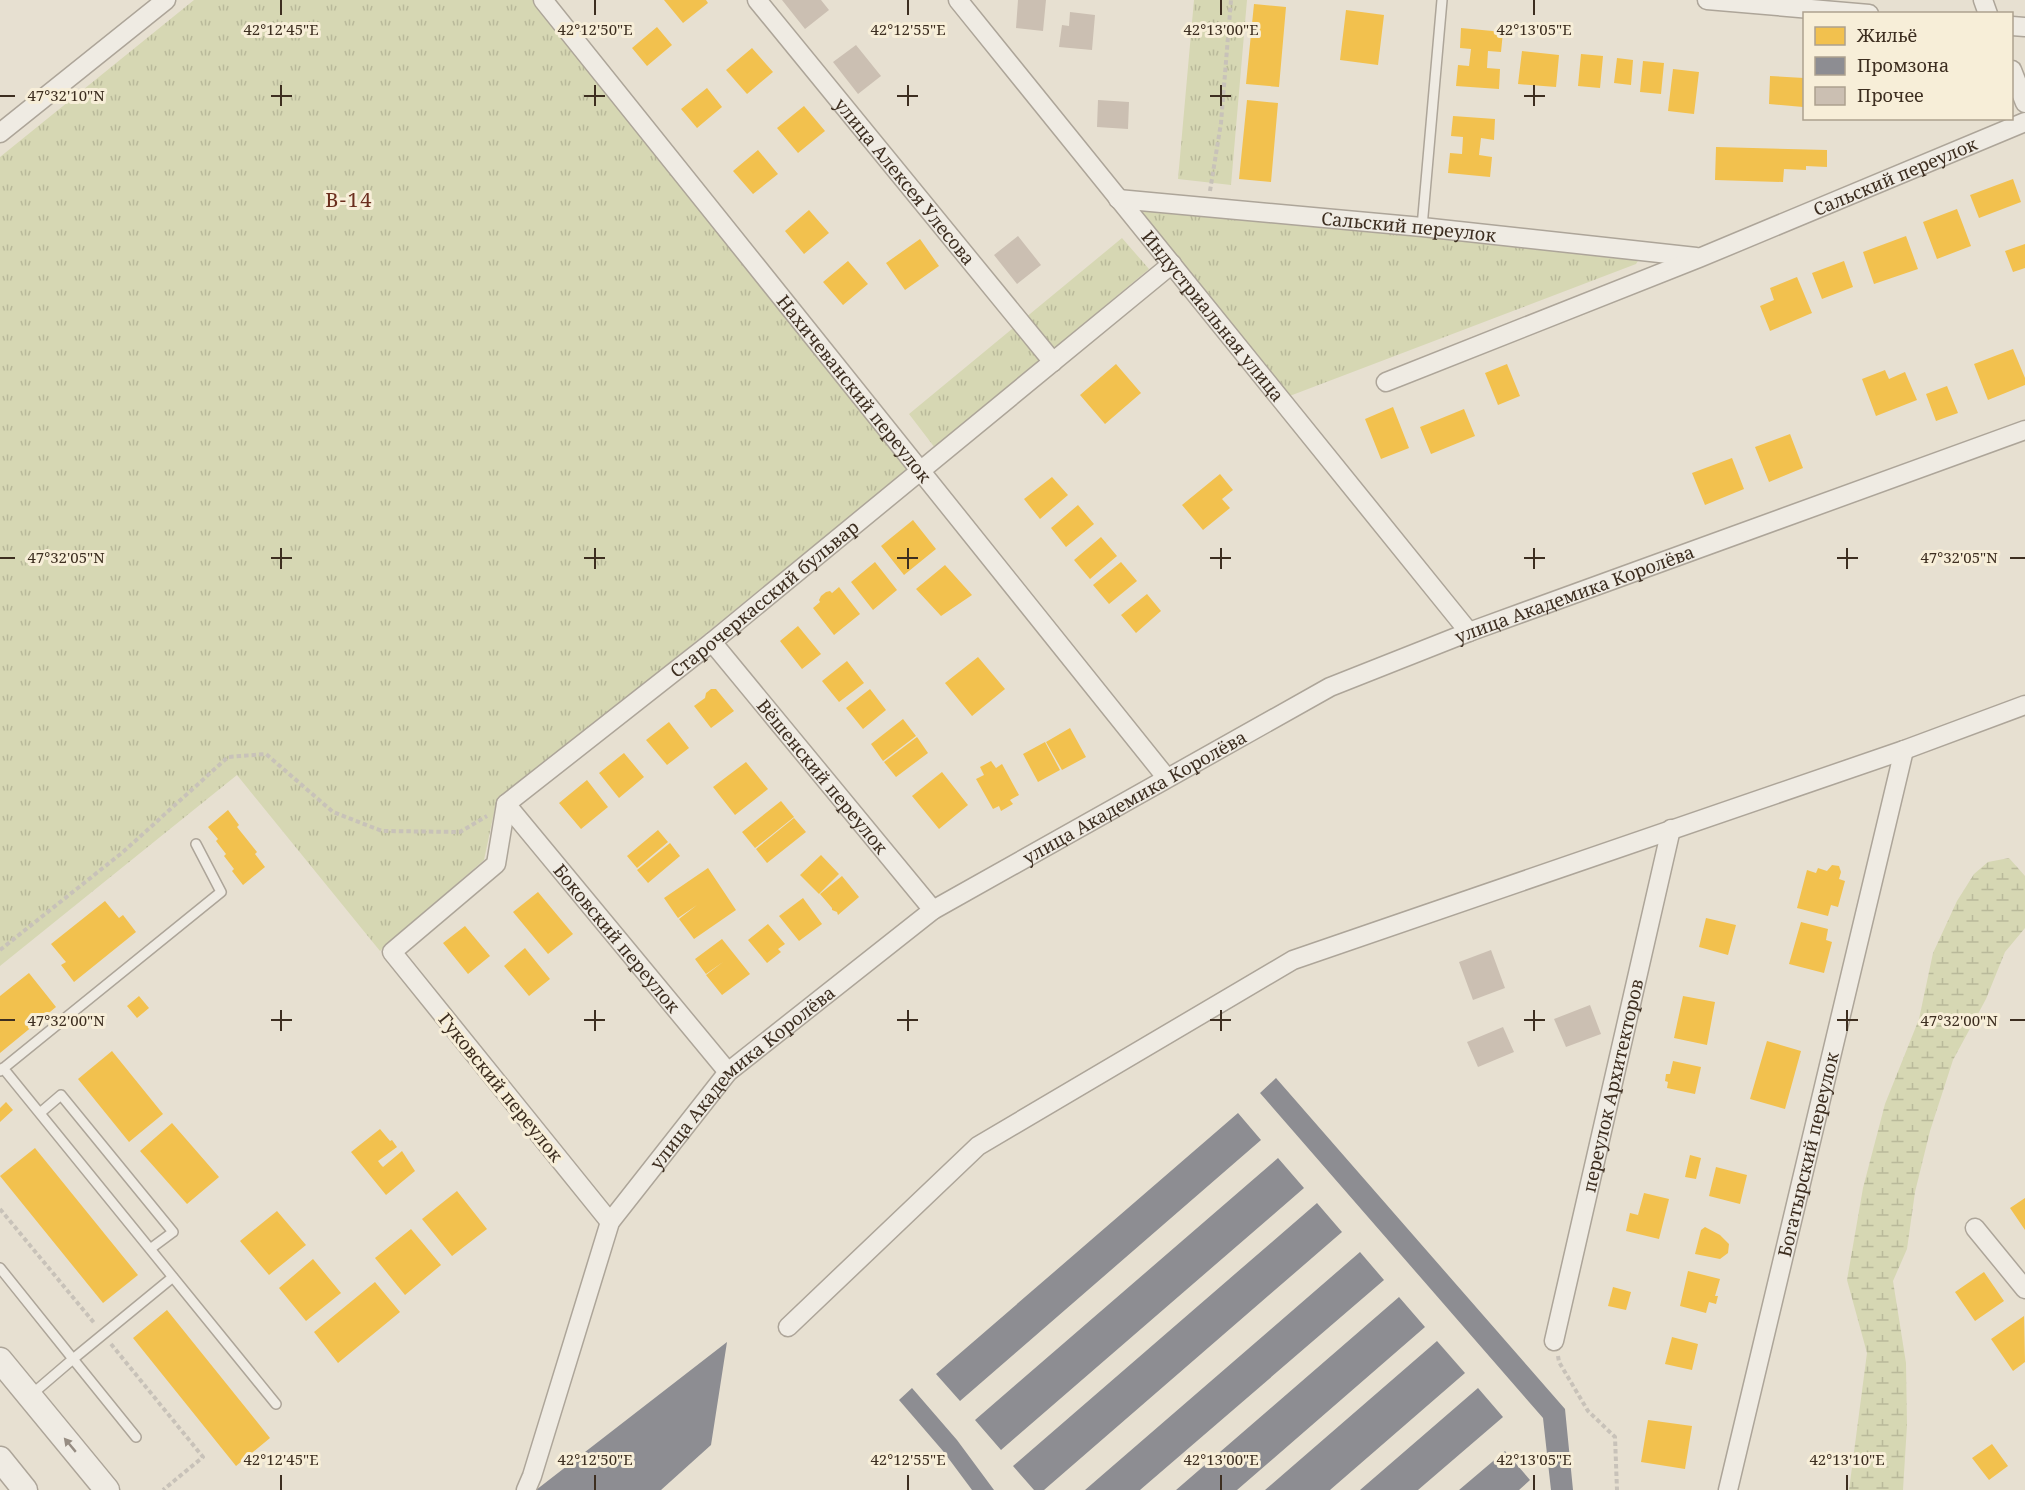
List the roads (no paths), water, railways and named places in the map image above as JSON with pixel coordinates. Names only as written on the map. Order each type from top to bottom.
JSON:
[{"type":"street","points":[[0,133],[166,0]]},
{"type":"street","name":"Нахичеванский переулок","points":[[543,0],[1166,777]]},
{"type":"street","name":"улица Алексея Улесова","points":[[757,0],[1053,362]]},
{"type":"street","name":"Индустриальная улица","points":[[958,0],[1469,632]]},
{"type":"street","points":[[1707,0],[1846,12]]},
{"type":"street","points":[[2013,73],[2025,103]]},
{"type":"street","name":"Сальский переулок","points":[[1386,382],[1699,258],[2025,122]]},
{"type":"street","name":"Сальский переулок","points":[[1118,199],[1422,228],[1699,258]]},
{"type":"street","name":"Старочеркасский бульвар","points":[[506,804],[712,642],[1172,264]]},
{"type":"street","name":"улица Академика Королёва","points":[[526,1490],[610,1222],[728,1072],[933,910],[1166,777],[1330,687],[1469,632],[2025,430]]},
{"type":"street","name":"Вёшенский переулок","points":[[712,642],[933,910]]},
{"type":"street","points":[[788,1327],[978,1146],[1293,960],[1904,750],[2025,705]]},
{"type":"street","name":"Богатырский переулок","points":[[1728,1490],[1904,750]]},
{"type":"street","name":"Гуковский переулок","points":[[506,804],[496,864],[392,952],[610,1222]]},
{"type":"street","name":"Боковский переулок","points":[[506,804],[728,1072]]},
{"type":"street","name":"переулок Архитекторов","points":[[1554,1341],[1671,829]]},
{"type":"street","points":[[1975,1228],[2025,1289]]},
{"type":"street","points":[[0,1360],[107,1490]]},
{"type":"street","points":[[0,1459],[26,1490]]},
{"type":"lane","points":[[1422,228],[1442,0]]},
{"type":"lane","points":[[196,844],[221,892],[2,1069],[276,1404]]},
{"type":"lane","points":[[40,1113],[61,1095],[173,1232],[150,1249]]},
{"type":"lane","points":[[0,1268],[136,1437]]},
{"type":"lane","points":[[30,1396],[173,1277]]},
{"type":"district","name":"В-14","points":[[349,199]]}]
